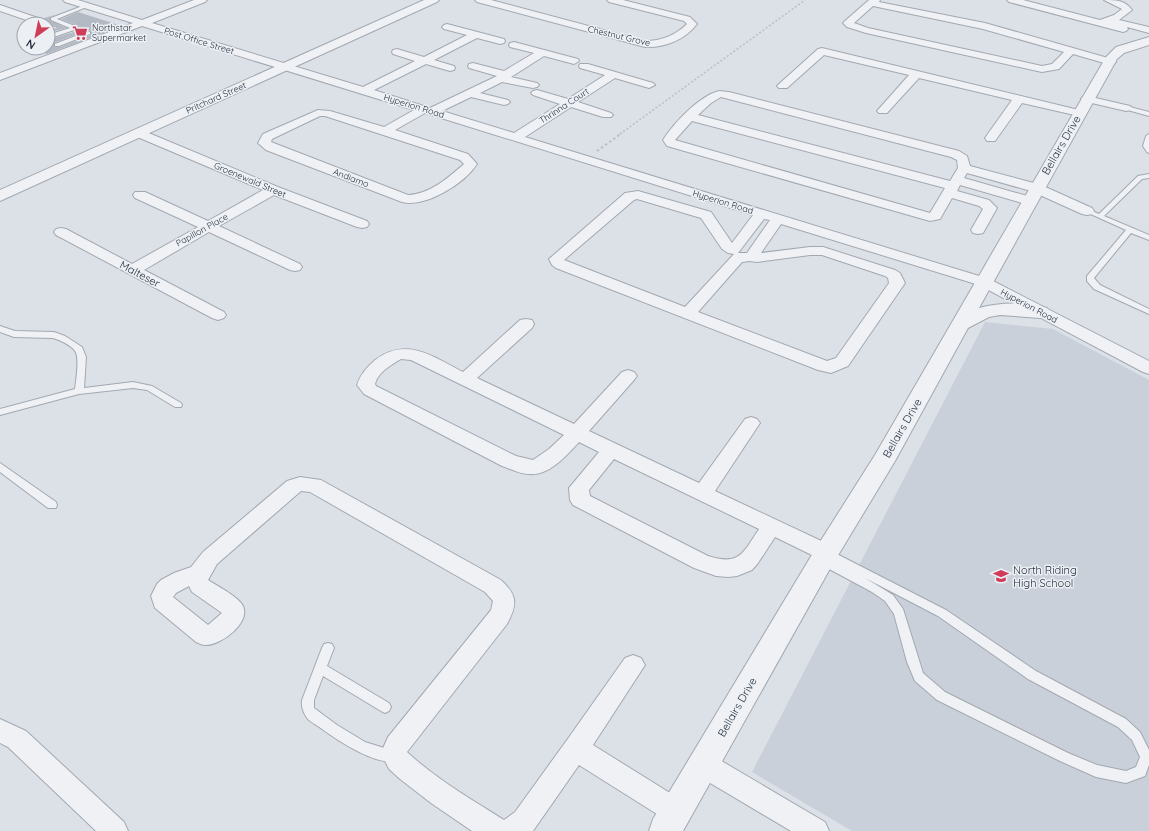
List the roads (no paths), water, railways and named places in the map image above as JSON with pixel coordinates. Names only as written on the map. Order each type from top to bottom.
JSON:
[{"type":"street","name":"Post Office Street","points":[[68,0],[285,67]]},
{"type":"street","points":[[0,77],[202,0]]},
{"type":"street","name":"Pritchard Street","points":[[0,196],[433,0]]},
{"type":"street","name":"Chestnut Grove","points":[[483,0],[650,45],[666,41],[692,24],[687,19],[612,0]]},
{"type":"street","points":[[1012,0],[1149,30]]},
{"type":"street","points":[[1108,20],[1126,12],[1127,8],[1109,0]]},
{"type":"street","points":[[1070,51],[1055,67],[1042,68],[866,30],[848,23],[874,1],[985,26],[1110,62]]},
{"type":"street","points":[[0,8],[23,16]]},
{"type":"street","points":[[1108,20],[1149,24]]},
{"type":"street","points":[[1108,20],[1124,29]]},
{"type":"street","points":[[447,26],[500,41]]},
{"type":"street","points":[[364,91],[477,34]]},
{"type":"street","name":"Bellairs Drive","points":[[671,821],[825,557],[884,461],[1033,194],[1112,57],[1120,50],[1149,41]]},
{"type":"street","points":[[514,45],[579,63],[649,85]]},
{"type":"street","points":[[783,86],[822,51],[1079,113]]},
{"type":"street","points":[[397,52],[450,68]]},
{"type":"street","points":[[385,131],[503,76],[542,53]]},
{"type":"street","points":[[473,66],[503,76],[568,103],[607,115]]},
{"type":"street","name":"Hyperion Road","points":[[285,67],[984,282],[1149,368]]},
{"type":"street","name":"Thrinna Court","points":[[515,138],[614,74]]},
{"type":"street","points":[[883,111],[917,74]]},
{"type":"street","points":[[468,93],[504,102]]},
{"type":"street","points":[[725,94],[955,154],[962,157],[964,160],[964,168],[935,216],[930,218],[671,143],[669,140],[690,117],[713,95],[725,94]]},
{"type":"street","points":[[991,138],[1019,98]]},
{"type":"street","points":[[1087,99],[1126,108]]},
{"type":"street","name":"Andiamo","points":[[322,112],[385,131],[464,157],[471,164],[432,194],[417,199],[407,199],[270,147],[264,143],[267,138],[309,116],[322,112]]},
{"type":"street","points":[[690,117],[952,187],[1033,194]]},
{"type":"street","name":"Groenewald Street","points":[[139,133],[273,190],[362,224]]},
{"type":"street","points":[[964,168],[1033,194],[1087,211]]},
{"type":"street","points":[[952,187],[988,205],[990,208],[978,230]]},
{"type":"street","name":"Papillon Place","points":[[132,270],[273,190]]},
{"type":"street","points":[[638,194],[706,215],[727,246],[743,253],[757,258],[810,251],[823,251],[890,273],[894,276],[897,283],[842,362],[831,366],[824,366],[561,265],[556,259],[630,196],[638,194]]},
{"type":"street","points":[[140,195],[295,267]]},
{"type":"street","points":[[743,253],[760,214]]},
{"type":"street","points":[[688,314],[743,253],[778,219]]},
{"type":"street","name":"Malteser","points":[[61,232],[218,315]]},
{"type":"street","points":[[962,322],[992,309],[1018,309],[1040,312]]},
{"type":"street","points":[[465,380],[526,324]]},
{"type":"street","points":[[628,376],[576,433],[552,459],[544,465],[536,467],[524,466],[509,461],[370,390],[366,385],[369,376],[373,371],[392,357],[402,354],[416,356],[465,380],[576,433],[771,527],[825,557]]},
{"type":"street","points":[[702,494],[751,423]]},
{"type":"street","points":[[611,450],[579,488],[580,500],[701,562],[714,567],[734,568],[742,566],[748,562],[771,527]]},
{"type":"street","points":[[198,573],[210,558],[294,486],[308,483],[314,484],[493,586],[501,593],[504,600],[504,609],[397,745],[394,753],[395,757],[418,777],[496,831]]},
{"type":"street","points":[[510,831],[516,829],[524,821],[576,749],[633,665]]},
{"type":"street","points":[[0,731],[17,739],[115,831]]},
{"type":"street","points":[[576,749],[671,821]]},
{"type":"street","points":[[704,765],[816,831]]},
{"type":"lane","points":[[57,45],[88,33],[53,19],[87,6]]},
{"type":"lane","points":[[56,34],[74,28]]},
{"type":"lane","points":[[57,45],[71,50]]},
{"type":"lane","points":[[1126,108],[1149,114]]},
{"type":"lane","points":[[1149,136],[1146,146],[1149,151]]},
{"type":"lane","points":[[1100,216],[1140,177],[1149,176]]},
{"type":"lane","points":[[1087,211],[1149,238]]},
{"type":"lane","points":[[1130,230],[1090,278],[1097,287],[1149,312]]},
{"type":"lane","points":[[0,329],[14,334],[54,335],[62,338],[78,349],[82,357],[79,391]]},
{"type":"lane","points":[[0,412],[79,391],[133,385],[149,388],[178,405]]},
{"type":"lane","points":[[0,467],[52,505]]},
{"type":"lane","points":[[825,557],[942,613],[1032,675],[1122,723],[1136,736],[1146,757],[1140,772],[1126,777],[1096,771],[1064,757],[941,696],[919,677],[913,662],[900,612],[889,598],[825,557]]},
{"type":"lane","points":[[328,648],[308,700],[307,706],[309,712],[362,748],[378,754],[395,757]]},
{"type":"lane","points":[[320,668],[385,707]]},
{"type":"place","name":"Northstar Supermarket","points":[[80,33]]},
{"type":"place","name":"North Riding High School","points":[[1001,576]]}]
